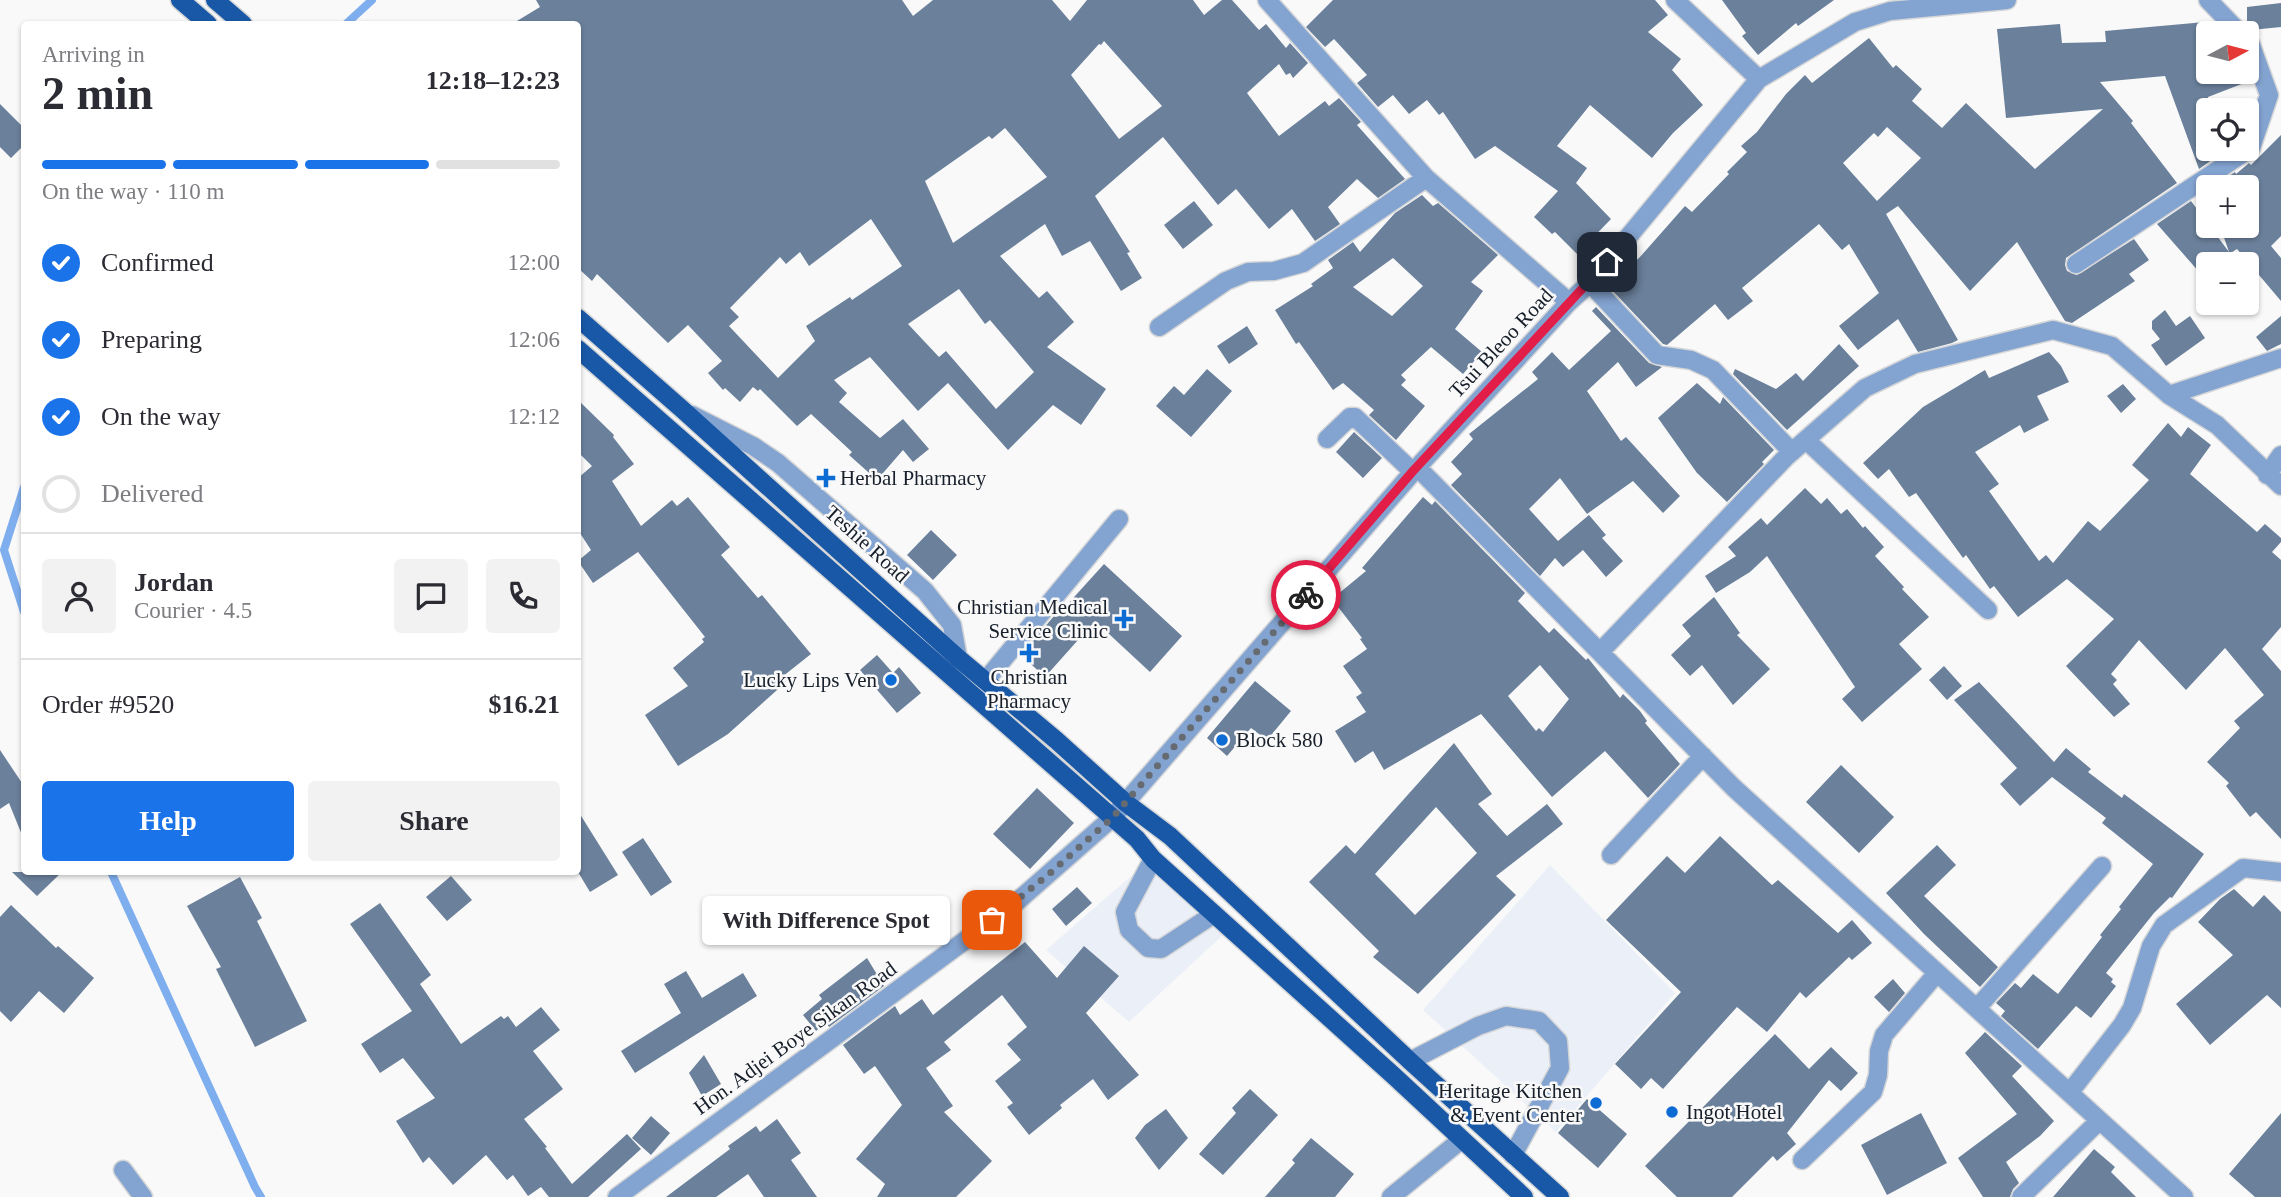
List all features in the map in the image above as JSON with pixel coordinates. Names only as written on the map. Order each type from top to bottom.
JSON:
[{"type":"main road","points":[[180,0],[204,21]]},
{"type":"main road","points":[[215,0],[240,21]]},
{"type":"main road","name":"Teshie Road","points":[[581,321],[958,658],[1126,803],[1170,836],[1560,1197]]},
{"type":"main road","name":"Teshie Road","points":[[581,352],[1137,839],[1153,859],[1524,1197]]},
{"type":"street","points":[[1266,0],[1426,178],[1569,302]]},
{"type":"street","points":[[1675,0],[1759,79]]},
{"type":"street","name":"Tsui Bleoo Road","points":[[1126,803],[1415,469],[1569,302],[1590,283],[1759,79],[1867,18],[1890,11],[2007,0]]},
{"type":"street","points":[[2207,0],[2228,21]]},
{"type":"street","points":[[2076,264],[2251,148],[2269,95],[2259,67]]},
{"type":"street","points":[[1159,327],[1226,281],[1248,272],[1274,271],[1303,263],[1426,178]]},
{"type":"street","points":[[1590,283],[1657,355],[1691,360],[1713,370],[1988,610]]},
{"type":"street","points":[[1601,651],[1799,446],[1865,388],[1915,364],[2053,330],[2112,346],[2169,395],[2217,425],[2274,480]]},
{"type":"street","points":[[2169,395],[2281,358]]},
{"type":"street","points":[[683,410],[753,446],[778,463],[925,591],[951,625],[958,658]]},
{"type":"street","points":[[1327,439],[1350,417],[1355,417],[1415,469],[1601,651],[1734,788],[2184,1197]]},
{"type":"street","points":[[2274,480],[2281,455]]},
{"type":"street","points":[[986,680],[1119,519]]},
{"type":"street","points":[[1611,855],[1703,756]]},
{"type":"street","name":"Hon. Adjei Boye Sikan Road","points":[[617,1197],[1013,905],[1126,803]]},
{"type":"street","points":[[1153,859],[1125,912],[1129,930],[1148,948],[1161,949],[1214,914]]},
{"type":"street","points":[[1977,1008],[2102,866]]},
{"type":"street","points":[[2070,1092],[2132,1008],[2151,946],[2164,925],[2244,868],[2281,872]]},
{"type":"street","points":[[1802,1160],[1873,1092],[1884,1035],[1937,973]]},
{"type":"street","points":[[1410,1061],[1478,1026],[1506,1016],[1539,1021],[1558,1041],[1560,1068],[1513,1155]]},
{"type":"street","points":[[2021,1197],[2099,1121]]},
{"type":"street","points":[[1391,1197],[1461,1140]]},
{"type":"street","points":[[123,1170],[143,1197]]},
{"type":"shaded area","points":[[1145,864],[1223,935],[1129,1022],[1046,950]]},
{"type":"shaded area","points":[[1550,865],[1675,993],[1556,1132],[1423,1010]]},
{"type":"building","points":[[536,0],[902,0],[913,16],[933,0],[1052,0],[1070,21],[1087,0],[1193,0],[1204,15],[1222,0],[1232,0],[1259,30],[1266,24],[1286,48],[1290,43],[1308,63],[1293,78],[1290,73],[1286,75],[1279,64],[1247,93],[1279,136],[1325,101],[1329,106],[1339,98],[1361,122],[1357,125],[1405,179],[1378,198],[1357,179],[1328,207],[1340,224],[1315,241],[1292,209],[1269,229],[1236,189],[1218,205],[1163,137],[1095,196],[1130,252],[1127,253],[1142,278],[1121,291],[1090,241],[1062,256],[1045,224],[1000,256],[1039,298],[1047,291],[1074,322],[1047,347],[1106,389],[1081,425],[1053,405],[1008,450],[948,383],[918,411],[870,357],[834,380],[847,393],[839,402],[880,438],[903,419],[929,449],[913,462],[903,450],[877,480],[849,455],[852,452],[811,414],[797,426],[760,389],[758,391],[753,387],[740,402],[725,388],[723,390],[708,373],[722,361],[688,325],[668,343],[597,274],[592,281],[581,271],[581,21],[517,21],[540,7]],"holes":[[[1104,41],[1162,106],[1119,139],[1071,75]],[[1005,128],[1047,177],[953,243],[925,181],[989,136],[992,139]],[[871,219],[902,266],[852,300],[850,297],[806,326],[815,341],[778,378],[729,326],[739,317],[730,308],[780,257],[786,264],[800,252],[809,266]],[[959,289],[985,324],[990,320],[1034,372],[996,409],[946,351],[939,357],[908,324]]]},
{"type":"building","points":[[1333,0],[1655,0],[1668,15],[1648,32],[1681,59],[1672,70],[1703,105],[1673,133],[1652,158],[1590,105],[1557,146],[1587,168],[1576,183],[1611,219],[1577,254],[1555,232],[1552,234],[1534,217],[1558,191],[1495,146],[1475,159],[1443,112],[1439,115],[1427,100],[1409,114],[1393,95],[1378,107],[1357,83],[1367,75],[1334,39],[1325,47],[1306,27]]},
{"type":"building","points":[[1722,0],[1834,0],[1798,26],[1796,23],[1758,55],[1742,36],[1746,33]]},
{"type":"building","points":[[2281,3],[2281,27],[2259,29],[2259,21],[2247,21],[2247,7]]},
{"type":"building","points":[[2196,23],[2196,84],[2242,84],[2208,98],[2196,98],[2196,161],[2165,76],[2100,82],[2133,121],[2131,123],[2177,183],[2066,258],[2067,271],[2077,275],[2134,239],[2149,260],[2129,274],[2135,281],[2072,323],[2065,321],[2017,242],[1970,291],[1898,206],[1886,214],[1958,340],[1952,343],[1918,352],[1898,319],[1858,350],[1839,326],[1879,293],[1849,244],[1842,250],[1819,224],[1742,288],[1753,301],[1728,320],[1715,304],[1667,345],[1663,344],[1608,286],[1640,257],[1685,206],[1692,212],[1729,174],[1727,172],[1747,152],[1741,146],[1757,132],[1786,94],[1805,75],[1812,83],[1869,38],[1893,68],[1896,65],[1922,89],[1912,101],[1942,128],[1966,103],[2035,169],[2103,109],[2006,118],[1997,29],[2060,24],[2062,43],[2106,42],[2105,31]],"holes":[[[1887,127],[1921,158],[1877,201],[1843,163],[1874,133],[1878,137]]]},
{"type":"building","points":[[0,104],[21,125],[21,148],[11,158],[0,147]]},
{"type":"building","points":[[2281,135],[2281,236],[2271,246],[2281,258],[2281,301],[2259,275],[2259,252],[2240,252],[2237,249],[2229,252],[2224,238],[2259,238],[2259,175],[2230,175],[2235,172],[2236,174],[2249,163],[2251,165],[2259,161],[2259,157]]},
{"type":"building","points":[[2196,161],[2211,161],[2199,169]]},
{"type":"building","points":[[1422,195],[1433,206],[1438,203],[1498,255],[1471,282],[1483,291],[1455,329],[1482,352],[1463,374],[1431,347],[1401,375],[1406,380],[1401,385],[1425,406],[1396,440],[1369,415],[1374,410],[1343,383],[1333,390],[1299,342],[1296,344],[1275,310],[1313,286],[1311,284],[1333,268],[1328,260],[1353,242],[1360,252],[1395,213]],"holes":[[[1393,258],[1423,286],[1392,316],[1353,287]]]},
{"type":"building","points":[[1194,201],[1213,225],[1183,249],[1164,225]]},
{"type":"building","points":[[2191,201],[2196,208],[2196,238],[2219,238],[2229,252],[2196,252],[2196,268],[2157,224]]},
{"type":"building","points":[[1596,307],[1649,363],[1662,367],[1636,387],[1618,362],[1587,391],[1621,441],[1626,437],[1680,496],[1663,513],[1633,481],[1587,514],[1560,478],[1529,509],[1558,541],[1589,515],[1606,535],[1602,538],[1623,561],[1606,577],[1583,550],[1563,567],[1555,558],[1540,576],[1451,485],[1462,474],[1451,462],[1473,439],[1469,434],[1538,379],[1532,372],[1552,352],[1569,370],[1611,331],[1592,311]]},
{"type":"building","points":[[2165,310],[2176,326],[2190,316],[2205,338],[2166,366],[2151,345],[2160,339],[2152,329],[2152,321]]},
{"type":"building","points":[[2281,316],[2281,344],[2267,351],[2256,337]]},
{"type":"building","points":[[1247,326],[1258,344],[1229,364],[1217,346]]},
{"type":"building","points":[[1839,344],[1859,366],[1787,430],[1733,374],[1735,369],[1776,389],[1796,373],[1803,381]]},
{"type":"building","points":[[2049,352],[2061,366],[2069,382],[2037,396],[2049,420],[2024,433],[2020,425],[1975,452],[1999,484],[1989,491],[2039,561],[2046,555],[2053,563],[2088,521],[2100,531],[2149,480],[2132,465],[2168,423],[2181,437],[2188,427],[2211,445],[2190,474],[2257,532],[2265,524],[2281,538],[2281,542],[2272,552],[2281,560],[2281,627],[2262,649],[2281,671],[2281,839],[2256,812],[2250,817],[2226,786],[2229,783],[2207,762],[2240,728],[2234,721],[2264,695],[2225,648],[2186,690],[2139,640],[2111,674],[2117,680],[2113,684],[2130,704],[2114,717],[2066,666],[2114,619],[2067,579],[2018,617],[1994,586],[1990,589],[1966,555],[1963,558],[1916,493],[1909,497],[1889,469],[1878,479],[1863,463],[1923,407],[1985,370],[1989,378]]},
{"type":"building","points":[[1207,369],[1232,391],[1191,437],[1156,406],[1174,386],[1184,395]]},
{"type":"building","points":[[1697,383],[1720,404],[1723,397],[1774,450],[1727,502],[1697,473],[1658,418]]},
{"type":"building","points":[[2123,384],[2136,399],[2121,413],[2107,396]]},
{"type":"building","points":[[581,403],[614,435],[634,464],[612,481],[641,526],[672,500],[677,506],[688,497],[730,547],[721,555],[758,598],[762,595],[811,654],[782,677],[786,682],[728,734],[678,766],[645,715],[688,686],[673,668],[704,642],[702,639],[705,637],[638,552],[593,583],[581,565],[581,558],[591,550],[581,535],[581,475],[592,466],[581,455]]},
{"type":"building","points":[[1354,432],[1382,458],[1363,478],[1336,452]]},
{"type":"building","points":[[1805,488],[1821,504],[1827,498],[1841,514],[1847,509],[1863,528],[1865,526],[1884,547],[1875,556],[1929,617],[1899,644],[1922,669],[1862,722],[1842,699],[1855,687],[1767,556],[1750,572],[1716,593],[1705,576],[1736,556],[1728,547],[1761,518],[1767,525]]},
{"type":"building","points":[[1423,497],[1432,505],[1435,501],[1525,593],[1518,601],[1549,633],[1554,628],[1586,660],[1588,658],[1620,698],[1623,694],[1640,711],[1647,721],[1645,723],[1680,764],[1648,798],[1605,751],[1552,797],[1481,714],[1384,770],[1373,751],[1355,763],[1335,731],[1366,712],[1356,697],[1362,693],[1343,666],[1367,649],[1360,639],[1362,638],[1332,599],[1366,571],[1362,568]],"holes":[[[1540,665],[1569,699],[1543,732],[1539,728],[1536,731],[1508,696]]]},
{"type":"building","points":[[931,530],[957,555],[933,580],[907,555]]},
{"type":"building","points":[[1104,564],[1182,636],[1150,672],[1095,621],[1045,677],[1021,655]]},
{"type":"building","points":[[1714,597],[1740,633],[1737,635],[1770,669],[1733,705],[1702,665],[1690,676],[1671,655],[1691,636],[1682,625]]},
{"type":"building","points":[[877,655],[893,673],[899,667],[921,693],[897,713],[860,670]]},
{"type":"building","points":[[1944,666],[1962,686],[1947,700],[1929,680]]},
{"type":"building","points":[[1255,681],[1291,711],[1267,740],[1251,728],[1227,756],[1207,738]]},
{"type":"building","points":[[1979,682],[2054,762],[2066,748],[2091,769],[2088,772],[2122,798],[2124,794],[2204,854],[2172,898],[2154,913],[2106,973],[2116,986],[2091,1018],[2076,1006],[2038,1049],[2001,1016],[2005,1011],[1996,1003],[2015,983],[2021,988],[2033,974],[2058,994],[2153,864],[2102,823],[2106,818],[2052,777],[2020,806],[2000,784],[2017,768],[1954,700]]},
{"type":"building","points":[[1454,743],[1492,794],[1478,804],[1507,836],[1547,804],[1563,824],[1496,876],[1516,895],[1418,994],[1373,957],[1379,951],[1309,882],[1346,845],[1355,854]],"holes":[[[1436,807],[1477,853],[1415,915],[1375,874]]]},
{"type":"building","points":[[0,750],[21,782],[21,833],[9,803],[0,809]]},
{"type":"building","points":[[1841,765],[1894,817],[1859,853],[1806,802]]},
{"type":"building","points":[[1037,788],[1074,823],[1030,869],[993,834]]},
{"type":"building","points":[[581,816],[618,875],[590,892],[580,875]]},
{"type":"building","points":[[1720,836],[1772,885],[1778,880],[1838,933],[1852,920],[1872,943],[1852,960],[1849,957],[1806,998],[1800,992],[1767,1032],[1737,1007],[1663,1089],[1651,1078],[1641,1089],[1615,1064],[1681,992],[1606,920],[1667,856],[1685,873]]},
{"type":"building","points":[[643,838],[672,882],[651,896],[622,852]]},
{"type":"building","points":[[1937,845],[1956,865],[1924,896],[1998,967],[1980,987],[1924,934],[1886,893]]},
{"type":"building","points":[[12,872],[21,872],[21,875],[59,875],[37,896]]},
{"type":"building","points":[[451,876],[472,900],[447,921],[426,897]]},
{"type":"building","points":[[240,877],[262,918],[257,921],[307,1021],[255,1047],[216,969],[221,967],[187,906]]},
{"type":"building","points":[[1077,887],[1092,903],[1066,926],[1052,909]]},
{"type":"building","points":[[2234,889],[2253,907],[2264,895],[2281,912],[2281,1008],[2267,995],[2210,1045],[2176,1004],[2233,955],[2198,922]]},
{"type":"building","points":[[380,903],[431,975],[420,984],[461,1044],[501,1016],[504,1019],[508,1016],[516,1027],[541,1007],[560,1030],[533,1051],[563,1089],[524,1119],[572,1184],[627,1134],[641,1149],[588,1197],[549,1197],[541,1187],[528,1196],[513,1175],[507,1180],[486,1155],[453,1185],[429,1157],[423,1163],[396,1121],[435,1098],[403,1058],[380,1073],[361,1044],[412,1011],[350,924]]},
{"type":"building","points":[[11,905],[56,948],[58,946],[94,978],[64,1013],[39,991],[11,1022],[0,1011],[0,917]]},
{"type":"building","points":[[1025,942],[1057,978],[1084,946],[1119,976],[1086,1013],[1139,1075],[1108,1100],[1093,1079],[1060,1105],[1062,1108],[1029,1135],[1007,1107],[1013,1103],[995,1081],[1021,1060],[1007,1044],[1027,1027],[1002,995],[944,1042],[951,1050],[926,1068],[953,1106],[944,1112],[992,1161],[956,1197],[877,1197],[885,1184],[856,1159],[902,1105],[875,1066],[864,1074],[843,1045],[895,1006],[900,1015],[922,999],[933,1015]]},
{"type":"building","points":[[867,958],[884,986],[829,1027],[826,1022],[816,1031],[803,1015],[822,999],[819,995]]},
{"type":"building","points":[[686,971],[702,998],[743,973],[757,996],[635,1073],[621,1051],[681,1013],[664,984]]},
{"type":"building","points":[[1893,979],[1905,993],[1889,1012],[1874,997]]},
{"type":"building","points":[[1985,1032],[2022,1066],[2012,1076],[2054,1121],[2040,1136],[2006,1162],[2019,1183],[2010,1197],[1983,1197],[1958,1158],[2017,1114],[1965,1053]]},
{"type":"building","points":[[1775,1034],[1809,1069],[1831,1047],[1858,1073],[1841,1091],[1829,1080],[1787,1133],[1796,1144],[1777,1161],[1773,1156],[1732,1197],[1677,1197],[1645,1166]]},
{"type":"building","points":[[704,1055],[721,1084],[702,1096],[689,1073]]},
{"type":"building","points":[[1250,1089],[1278,1115],[1223,1175],[1199,1154],[1236,1113],[1232,1108]]},
{"type":"building","points":[[1587,1099],[1627,1134],[1598,1168],[1558,1133]]},
{"type":"building","points":[[1166,1109],[1188,1138],[1159,1170],[1135,1138],[1145,1125]]},
{"type":"building","points":[[1921,1113],[1947,1163],[1887,1195],[1861,1145]]},
{"type":"building","points":[[2281,1113],[2281,1197],[2255,1197],[2229,1174]]},
{"type":"building","points":[[651,1116],[670,1133],[651,1155],[632,1138]]},
{"type":"building","points":[[777,1119],[801,1153],[791,1160],[817,1197],[764,1197],[748,1174],[716,1197],[666,1197],[756,1126],[760,1132]]},
{"type":"building","points":[[1311,1138],[1354,1174],[1335,1197],[1265,1197],[1295,1163],[1292,1160]]},
{"type":"building","points":[[2094,1149],[2115,1167],[2111,1172],[2136,1197],[2053,1197]]},
{"type":"waterway","points":[[349,21],[372,0]]},
{"type":"waterway","points":[[21,496],[4,550],[21,603]]},
{"type":"waterway","points":[[112,875],[261,1197]]},
{"type":"way so far","points":[[992,920],[1013,905],[1112,818],[1306,595]]},
{"type":"place","name":"Herbal Pharmacy","points":[[826,478]]},
{"type":"place","name":"Christian Medical Service Clinic","points":[[1124,619]]},
{"type":"place","name":"Christian Pharmacy","points":[[1029,653]]},
{"type":"place","name":"Lucky Lips Ven","points":[[891,680]]},
{"type":"place","name":"Block 580","points":[[1222,740]]},
{"type":"place","name":"With Difference Spot","points":[[992,920]]},
{"type":"place","name":"Heritage Kitchen & Event Center","points":[[1596,1103]]},
{"type":"place","name":"Ingot Hotel","points":[[1672,1112]]},
{"type":"route","points":[[1306,595],[1413,471],[1607,262]]}]
